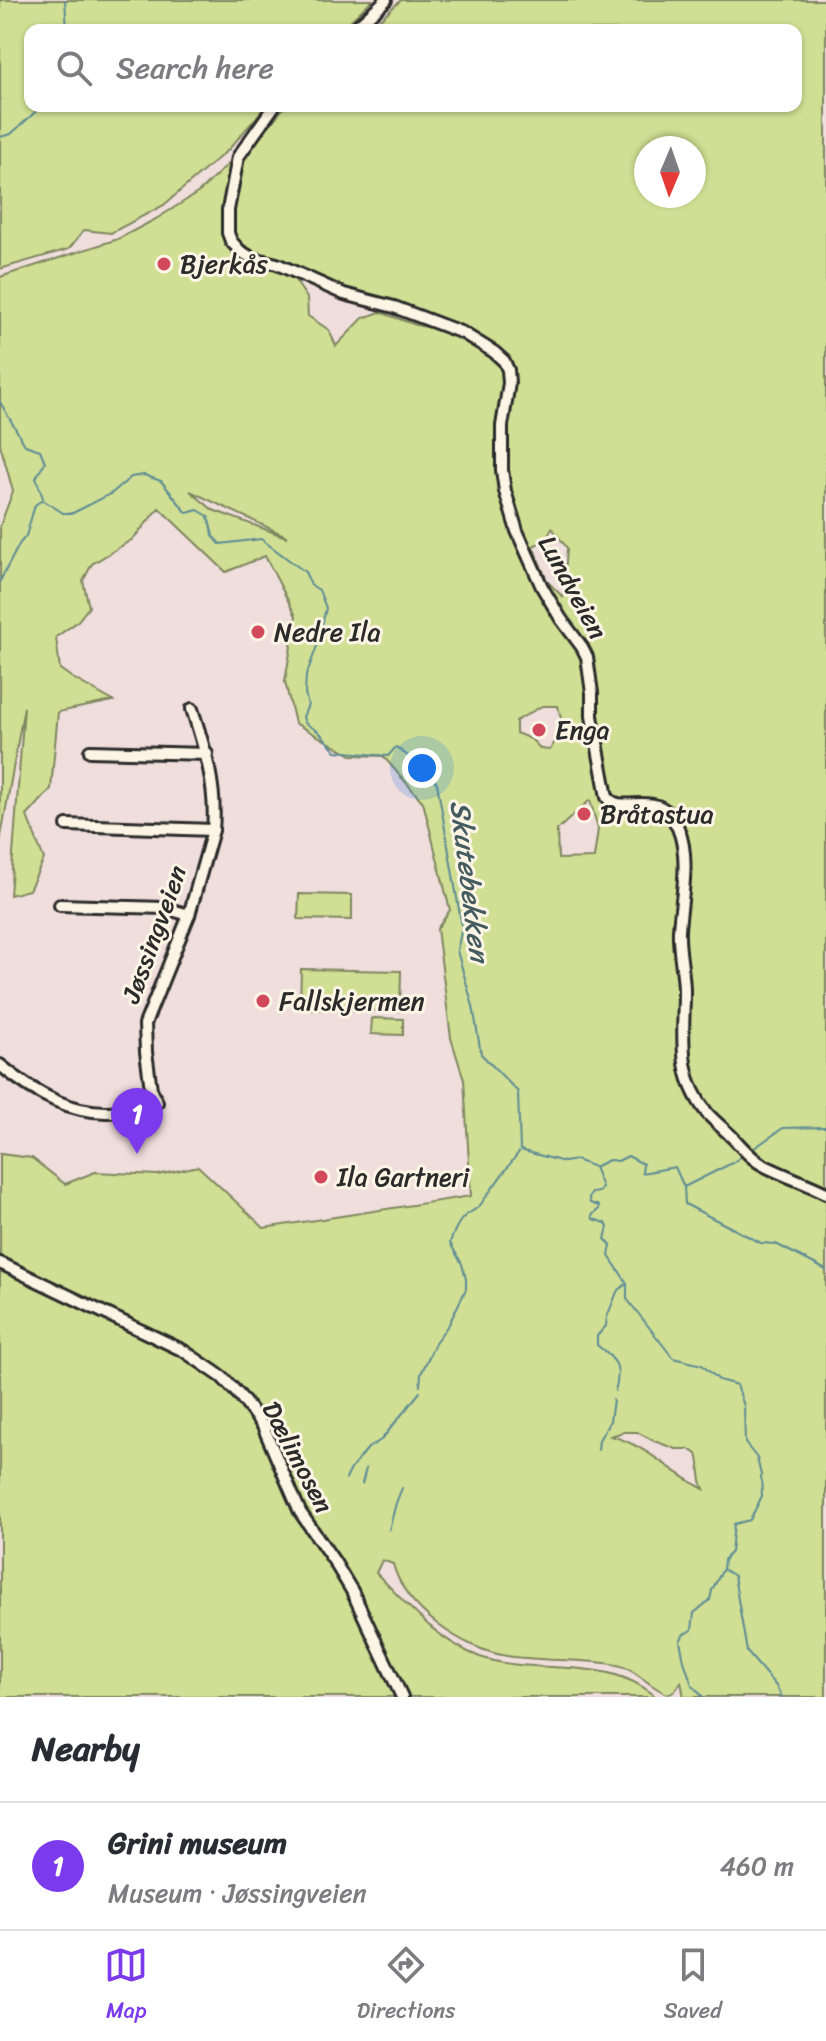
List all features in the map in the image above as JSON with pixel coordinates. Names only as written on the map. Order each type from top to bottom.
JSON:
[{"type":"street","points":[[360,24],[384,3]]},
{"type":"street","name":"Lundveien","points":[[270,112],[238,157],[227,224],[231,241],[240,251],[344,294],[444,325],[463,333],[504,361],[509,383],[502,426],[505,491],[517,531],[542,587],[587,657],[592,716],[607,797],[611,803],[619,805],[652,803],[671,816],[681,840],[684,866],[679,936],[684,987],[682,1039],[692,1087],[709,1116],[762,1165],[826,1193]]},
{"type":"street","name":"Jøssingveien","points":[[0,1065],[40,1093],[73,1108],[115,1112],[157,1102],[151,1089],[145,1024],[189,915],[213,830],[213,794],[207,754],[192,709]]},
{"type":"street","points":[[90,751],[207,754]]},
{"type":"street","points":[[67,825],[213,830]]},
{"type":"street","points":[[60,905],[165,908],[189,915]]},
{"type":"street","name":"Dælimosen","points":[[0,1263],[184,1351],[222,1377],[240,1396],[263,1426],[300,1512],[352,1591],[402,1697]]},
{"type":"green space","points":[[0,0],[372,0],[347,24],[24,24],[24,112],[261,112],[229,149],[164,205],[111,233],[84,230],[69,249],[0,269]]},
{"type":"green space","points":[[401,0],[826,0],[826,1697],[684,1697],[681,1682],[669,1694],[632,1671],[616,1665],[519,1658],[490,1652],[454,1636],[422,1611],[399,1581],[393,1564],[382,1560],[376,1573],[436,1632],[464,1650],[502,1663],[594,1670],[616,1675],[636,1683],[656,1697],[0,1697],[0,1154],[32,1158],[65,1184],[95,1172],[158,1175],[198,1166],[264,1228],[471,1196],[464,1080],[451,1038],[437,929],[450,910],[423,802],[383,756],[351,755],[295,723],[285,682],[296,616],[265,556],[226,572],[159,508],[133,539],[92,564],[83,581],[89,607],[77,622],[56,637],[60,669],[113,701],[58,712],[51,789],[27,816],[44,859],[29,890],[10,895],[24,707],[0,842],[0,526],[13,491],[0,444],[0,277],[118,239],[199,192],[228,164],[246,155],[280,112],[802,112],[802,24],[375,24]],"holes":[[[244,250],[433,319],[458,333],[416,325],[380,312],[363,318],[336,346],[329,330],[308,316],[307,298],[289,271]],[[190,491],[286,536],[286,537],[213,510]],[[552,528],[567,548],[563,597],[547,581],[533,546],[546,540]],[[542,706],[558,706],[563,727],[550,750],[541,749],[531,739],[516,733],[516,721]],[[590,800],[598,829],[594,858],[558,859],[557,830]],[[637,1432],[654,1441],[697,1454],[704,1489],[647,1453],[611,1436]]]},
{"type":"green space","points":[[299,894],[352,895],[352,920],[298,919]]},
{"type":"green space","points":[[301,969],[401,971],[400,1011],[300,1009]]},
{"type":"green space","points":[[372,1018],[403,1019],[403,1035],[371,1034]]},
{"type":"waterway","points":[[65,0],[67,24]]},
{"type":"waterway","points":[[0,137],[11,134],[35,112]]},
{"type":"waterway","points":[[0,402],[25,445],[40,450],[45,462],[36,478],[43,498]]},
{"type":"waterway","name":"Skutebekken","points":[[43,500],[63,513],[73,513],[112,493],[131,477],[144,475],[161,481],[187,513],[198,510],[208,516],[213,536],[220,544],[261,539],[305,572],[311,585],[319,590],[326,608],[306,676],[308,705],[303,717],[305,723],[319,732],[336,751],[388,756],[396,747],[437,783],[462,927],[457,951],[473,1006],[481,1054],[518,1092],[520,1150],[564,1162],[576,1160],[594,1167],[628,1156],[643,1164],[642,1173],[675,1167],[684,1187],[685,1204],[761,1243],[776,1244],[826,1270]]},
{"type":"waterway","points":[[0,581],[26,536],[35,505],[42,500]]},
{"type":"waterway","points":[[750,1151],[783,1128],[826,1127]]},
{"type":"waterway","points":[[420,1386],[421,1374],[436,1341],[449,1324],[466,1289],[462,1264],[450,1243],[453,1234],[463,1218],[481,1204],[519,1152]]},
{"type":"waterway","points":[[684,1187],[745,1154]]},
{"type":"waterway","points":[[594,1167],[602,1187],[589,1197],[590,1203],[599,1206],[592,1215],[593,1219],[606,1223],[608,1227],[605,1239],[611,1245],[609,1256],[627,1283],[627,1299],[673,1358],[702,1365],[719,1380],[737,1385],[744,1406],[745,1443],[757,1458],[762,1496],[750,1520],[734,1524],[731,1552],[724,1560],[723,1569],[734,1576],[747,1652],[782,1697]]},
{"type":"waterway","points":[[615,1391],[618,1370],[609,1355],[597,1345],[597,1336],[606,1326],[617,1292],[626,1284]]},
{"type":"waterway","points":[[346,1479],[368,1448],[381,1440],[420,1392]]},
{"type":"waterway","points":[[598,1450],[599,1440],[610,1421],[613,1400]]},
{"type":"waterway","points":[[362,1484],[366,1468]]},
{"type":"waterway","points":[[389,1530],[402,1488]]},
{"type":"waterway","points":[[703,1697],[692,1685],[680,1641],[684,1634],[692,1630],[694,1613],[710,1600],[723,1569]]},
{"type":"place","name":"Bjerkås","points":[[164,264]]},
{"type":"place","name":"Nedre Ila","points":[[258,632]]},
{"type":"place","name":"Enga","points":[[539,730]]},
{"type":"place","name":"Bråtastua","points":[[584,814]]},
{"type":"place","name":"Fallskjermen","points":[[263,1001]]},
{"type":"place","name":"Grini museum","points":[[137,1154]]},
{"type":"place","name":"Ila Gartneri","points":[[321,1177]]}]
